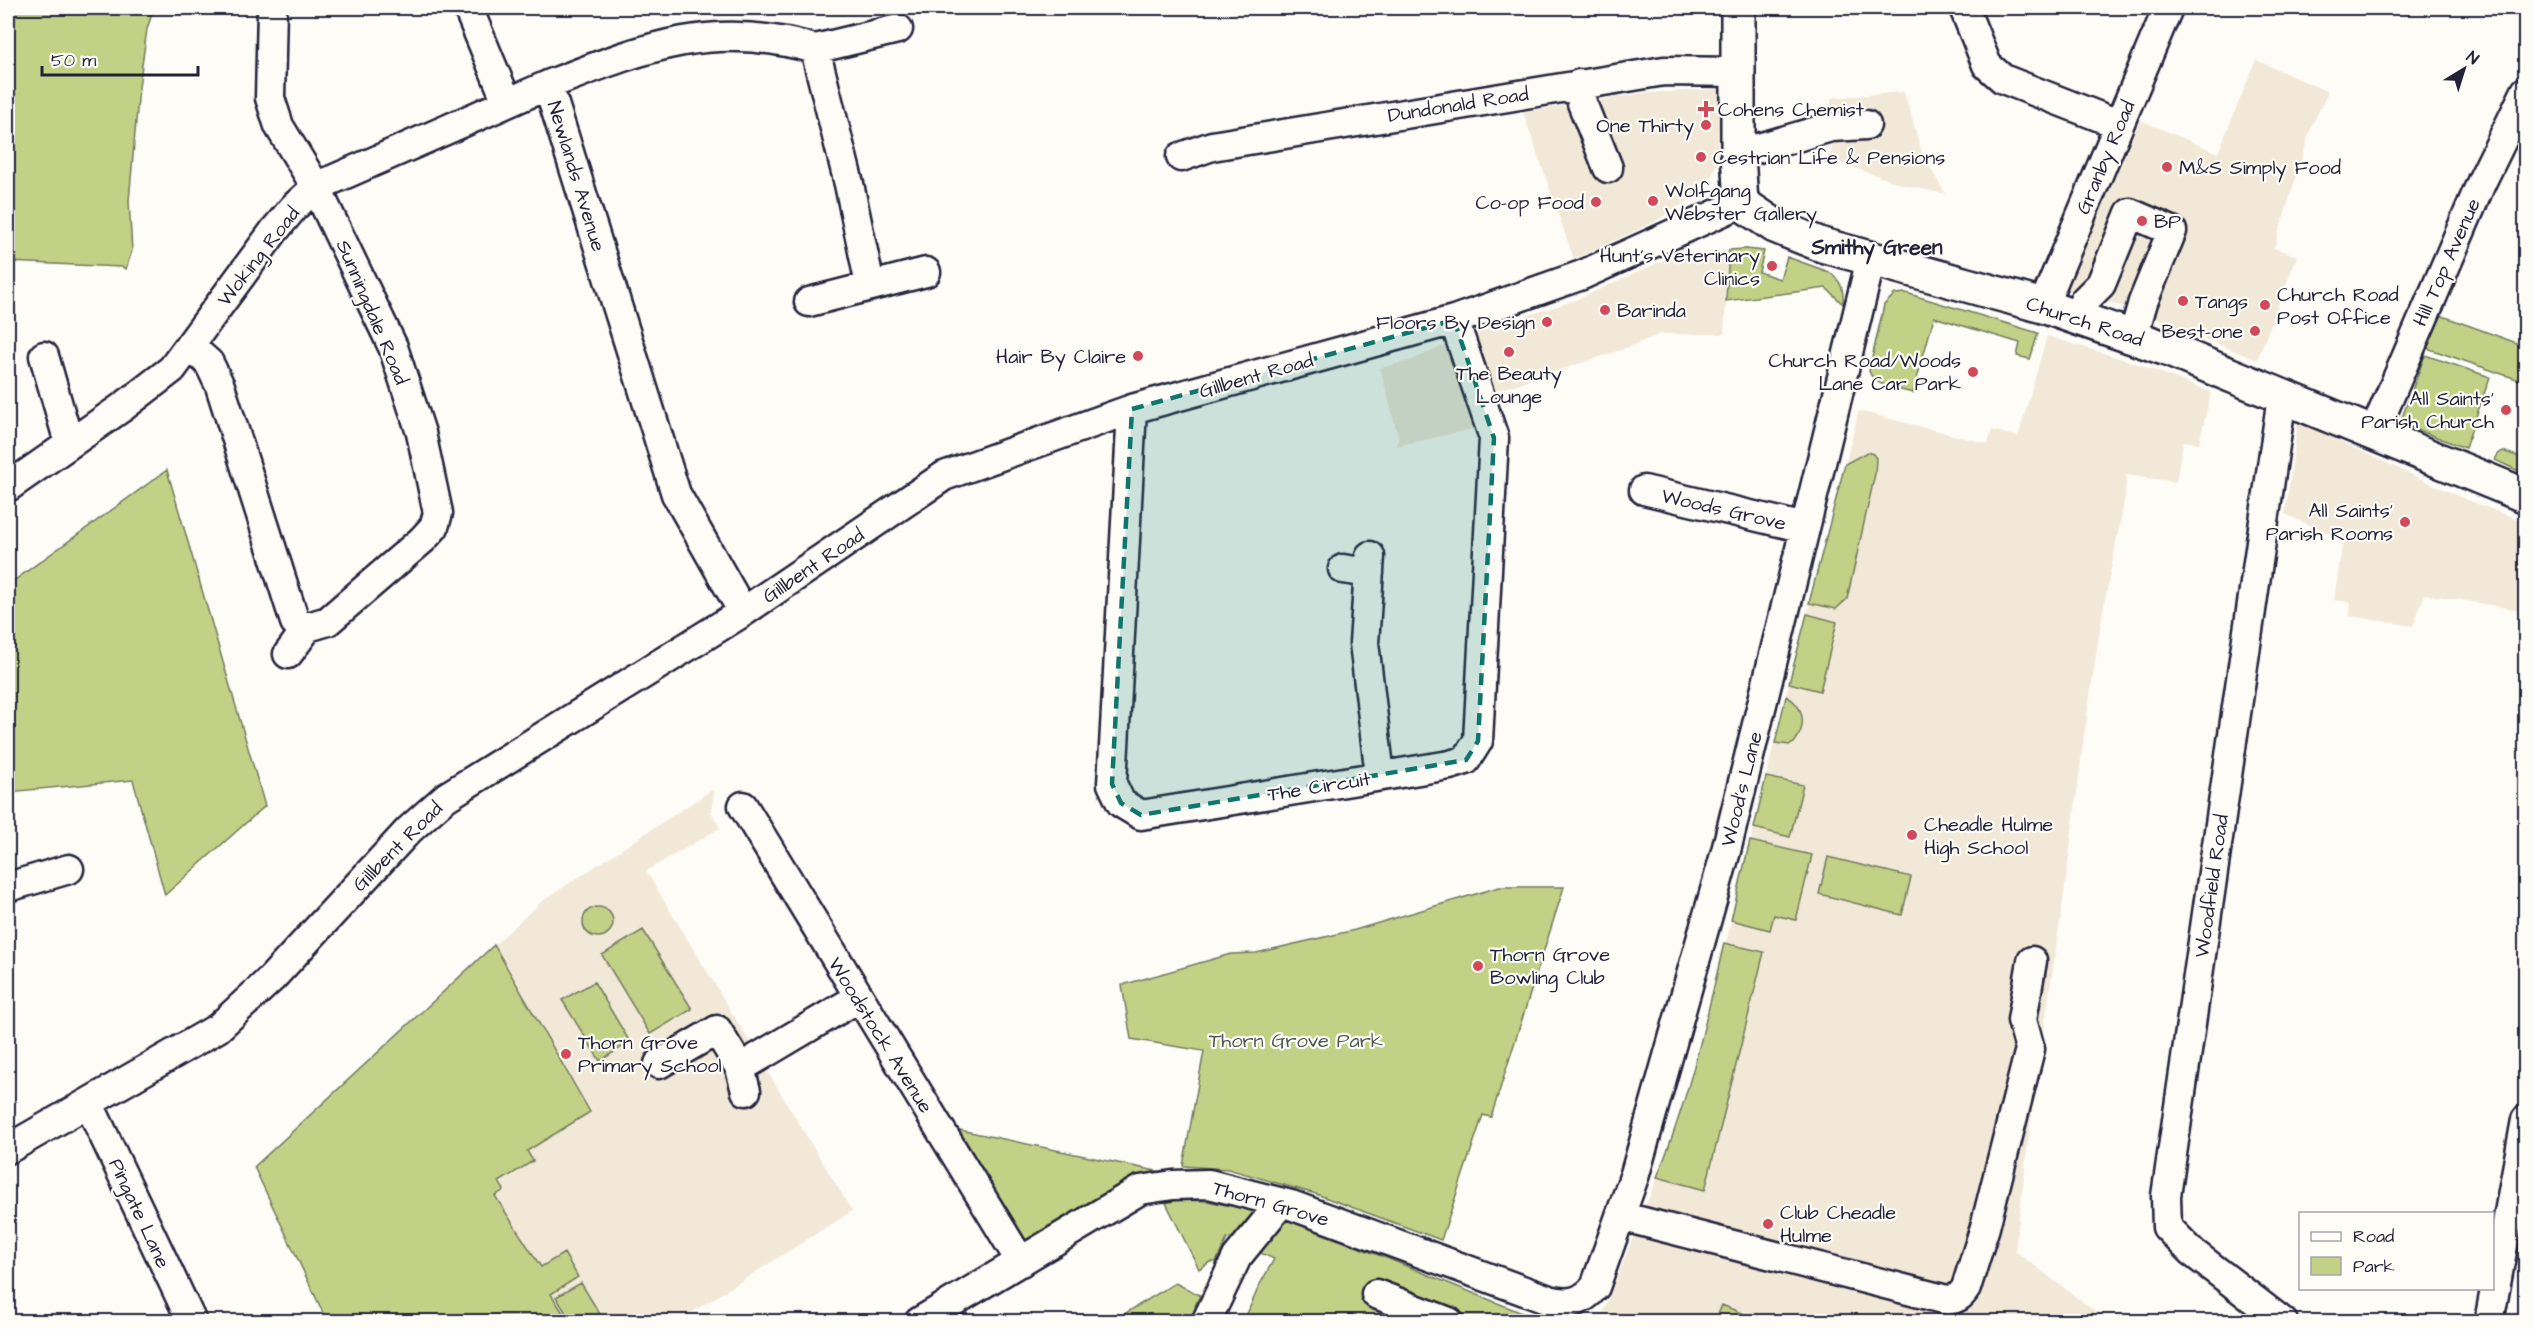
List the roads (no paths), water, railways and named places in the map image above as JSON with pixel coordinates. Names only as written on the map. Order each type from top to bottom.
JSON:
[{"type":"main road","points":[[1738,8],[1738,154],[1741,203]]},
{"type":"main road","name":"Church Road","points":[[1741,203],[1775,226],[1822,245],[2043,306],[2167,349],[2526,496]]},
{"type":"street","name":"Sunningdale Road","points":[[272,8],[270,98],[279,126],[316,187],[393,347],[421,434],[438,513],[434,527],[422,540],[328,621],[308,627],[288,654]]},
{"type":"street","points":[[468,8],[507,102]]},
{"type":"street","points":[[1964,8],[1988,65],[2003,79],[2118,124]]},
{"type":"street","name":"Granby Road","points":[[2043,306],[2168,8]]},
{"type":"street","points":[[870,285],[849,184],[815,49],[898,29]]},
{"type":"street","name":"Newlands Avenue","points":[[743,612],[676,494],[548,85],[628,54],[672,41],[702,37],[790,42],[815,49]]},
{"type":"street","name":"Dundonald Road","points":[[1180,157],[1212,146],[1578,84],[1664,71],[1737,72]]},
{"type":"street","points":[[1578,84],[1582,103],[1608,168]]},
{"type":"street","name":"Woking Road","points":[[8,487],[172,369],[274,231],[294,207],[316,187],[548,85]]},
{"type":"street","name":"Hill Top Avenue","points":[[2373,435],[2482,181],[2526,91]]},
{"type":"street","points":[[1738,154],[1831,127],[1866,125]]},
{"type":"street","name":"Gillbent Road","points":[[8,1149],[218,1028],[272,978],[410,830],[446,797],[743,612],[944,476],[1132,409],[1454,320],[1582,275],[1741,203]]},
{"type":"street","points":[[2077,318],[2084,302],[2101,284],[2130,213],[2172,231],[2143,302],[2133,337]]},
{"type":"street","name":"Wood's Lane","points":[[1577,1312],[1595,1287],[1635,1174],[1726,851],[1871,259]]},
{"type":"street","points":[[809,302],[926,272]]},
{"type":"street","points":[[2101,284],[2143,302]]},
{"type":"street","name":"The Circuit","points":[[1132,409],[1112,784],[1121,802],[1141,815],[1450,765],[1466,760],[1478,741],[1494,438],[1454,320]]},
{"type":"street","points":[[190,346],[209,363],[220,386],[295,622],[308,627]]},
{"type":"street","points":[[44,356],[69,443]]},
{"type":"street","name":"Woodfield Road","points":[[2282,397],[2168,1184],[2166,1217],[2167,1227],[2192,1251],[2283,1322]]},
{"type":"street","name":"Woods Grove","points":[[1644,490],[1805,528]]},
{"type":"street","points":[[1361,566],[1364,643],[1380,776]]},
{"type":"street","name":"Woodstock Avenue","points":[[743,806],[1021,1262]]},
{"type":"street","points":[[8,887],[69,869]]},
{"type":"street","points":[[1620,1216],[1711,1242],[1947,1300],[1962,1295],[1985,1227],[2030,1049],[2022,1020],[2032,961]]},
{"type":"street","points":[[658,1064],[717,1030],[743,1079],[858,998]]},
{"type":"street","name":"Pingate Lane","points":[[89,1104],[192,1322]]},
{"type":"street","points":[[2488,1322],[2518,1204],[2526,1120]]},
{"type":"street","name":"Thorn Grove","points":[[919,1322],[1140,1190],[1173,1185],[1209,1184],[1281,1203],[1577,1312]]},
{"type":"street","points":[[1206,1322],[1237,1257],[1281,1203]]},
{"type":"street","points":[[1376,1294],[1449,1322]]},
{"type":"place","name":"Cohens Chemist","points":[[1706,109]]},
{"type":"place","name":"One Thirty","points":[[1706,125]]},
{"type":"place","name":"Cestrian Life & Pensions","points":[[1701,157]]},
{"type":"place","name":"M&S Simply Food","points":[[2167,167]]},
{"type":"place","name":"Wolfgang Webster Gallery","points":[[1653,201]]},
{"type":"place","name":"Co-op Food","points":[[1596,202]]},
{"type":"place","name":"BP","points":[[2142,221]]},
{"type":"place","name":"Hunt's Veterinary Clinics","points":[[1772,266]]},
{"type":"place","name":"Tangs","points":[[2183,301]]},
{"type":"place","name":"Church Road Post Office","points":[[2265,305]]},
{"type":"place","name":"Barinda","points":[[1605,310]]},
{"type":"place","name":"Floors By Design","points":[[1547,322]]},
{"type":"place","name":"Best-one","points":[[2255,331]]},
{"type":"place","name":"The Beauty Lounge","points":[[1509,352]]},
{"type":"place","name":"Hair By Claire","points":[[1138,356]]},
{"type":"place","name":"Church Road/Woods Lane Car Park","points":[[1973,372]]},
{"type":"place","name":"All Saints' Parish Church","points":[[2506,410]]},
{"type":"place","name":"All Saints' Parish Rooms","points":[[2405,522]]},
{"type":"place","name":"Cheadle Hulme High School","points":[[1912,835]]},
{"type":"place","name":"Thorn Grove Bowling Club","points":[[1478,966]]},
{"type":"place","name":"Thorn Grove Primary School","points":[[566,1054]]},
{"type":"place","name":"Club Cheadle Hulme","points":[[1768,1224]]},
{"type":"district","name":"Smithy Green","points":[[1877,247]]},
{"type":"park label","name":"Thorn Grove Park","points":[[1296,1040]]}]
